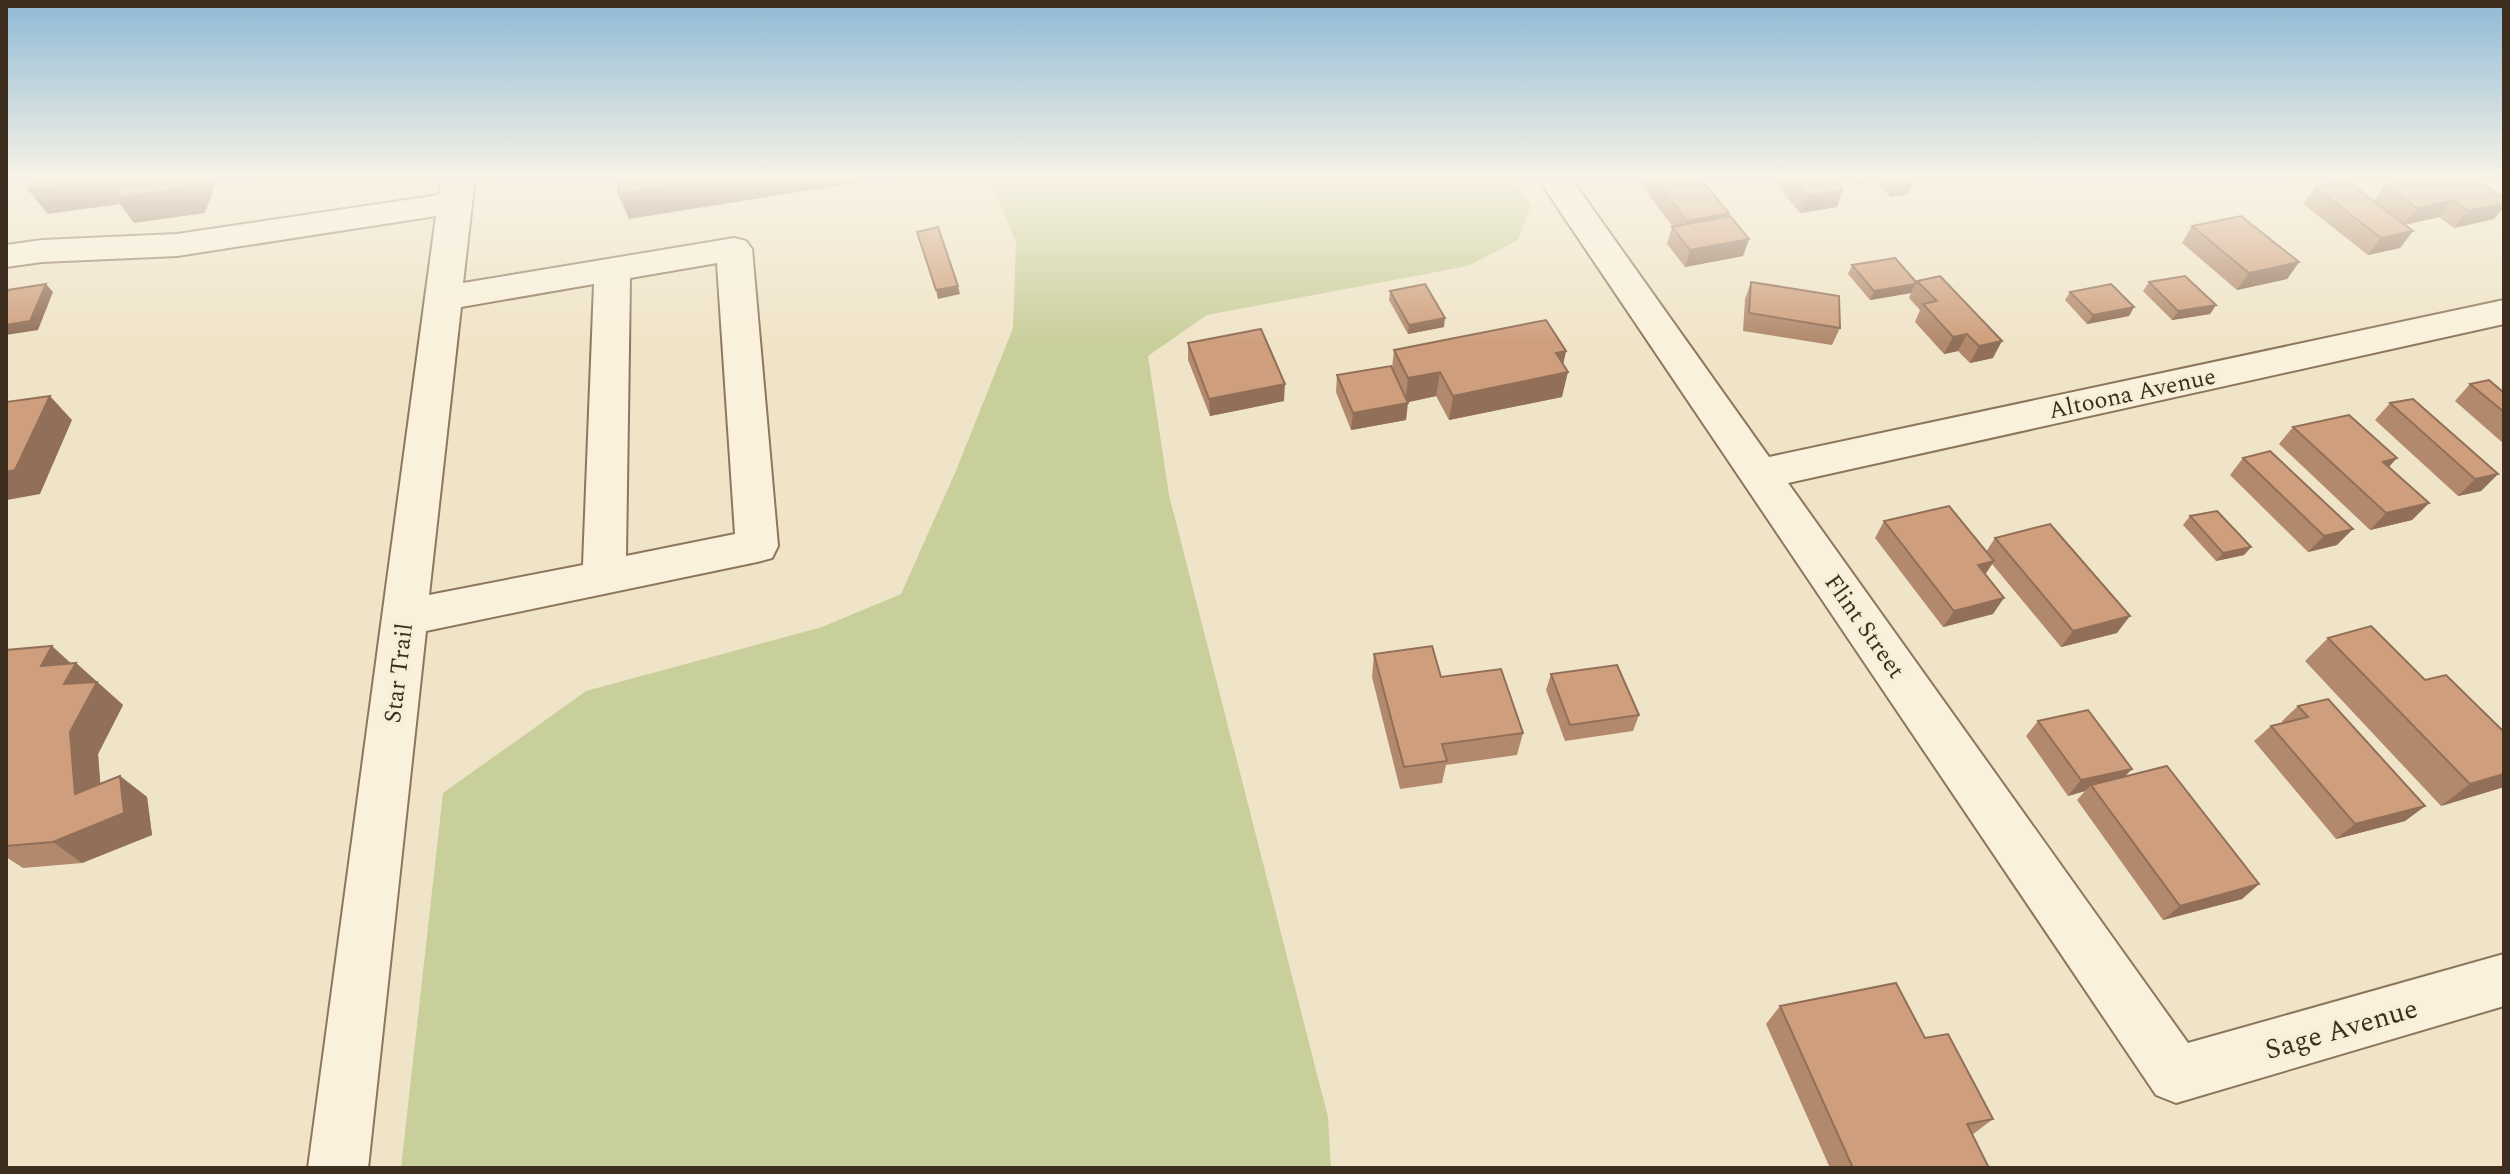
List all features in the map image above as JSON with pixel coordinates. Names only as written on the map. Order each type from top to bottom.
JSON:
[{"type":"street","points":[[6,256],[42,251],[177,245],[244,232]]},
{"type":"street","name":"Star Trail","points":[[338,1168],[452,232]]},
{"type":"street","name":"Flint Street","points":[[1591,232],[2176,1075]]},
{"type":"street","points":[[405,618],[757,546],[734,249],[443,298]]},
{"type":"street","points":[[604,578],[612,270]]},
{"type":"street","name":"Altoona Avenue","points":[[1759,474],[2504,312]]},
{"type":"street","name":"Sage Avenue","points":[[2176,1075],[2504,980]]},
{"type":"green space","points":[[1012,232],[1521,232],[1518,240],[1468,266],[1207,315],[1148,356],[1169,495],[1328,1117],[1331,1168],[401,1168],[443,793],[586,691],[822,627],[901,594],[955,473],[1013,328],[1016,242]]},
{"type":"building","points":[[917,232],[940,232],[958,286],[936,290]]},
{"type":"building","points":[[1676,232],[1743,232],[1749,239],[1690,250]]},
{"type":"building","points":[[2199,232],[2261,232],[2299,262],[2249,273]]},
{"type":"building","points":[[2373,232],[2409,232],[2381,238]]},
{"type":"building","points":[[1895,258],[1915,284],[1874,291],[1852,265]]},
{"type":"building","points":[[1940,276],[2002,341],[1979,346],[1967,334],[1953,337],[1923,304],[1937,301],[1917,281]]},
{"type":"building","points":[[2185,276],[2216,305],[2178,311],[2149,282]]},
{"type":"building","points":[[1751,282],[1839,296],[1840,328],[1749,313]]},
{"type":"building","points":[[46,284],[30,321],[6,325],[8,290]]},
{"type":"building","points":[[1425,284],[1445,318],[1409,325],[1390,291]]},
{"type":"building","points":[[2111,284],[2134,307],[2093,315],[2070,292]]},
{"type":"building","points":[[1546,320],[1566,351],[1556,353],[1568,372],[1453,396],[1440,372],[1408,378],[1394,350]]},
{"type":"building","points":[[1261,329],[1285,384],[1209,399],[1188,343]]},
{"type":"building","points":[[1391,366],[1408,403],[1353,413],[1337,375]]},
{"type":"building","points":[[2489,380],[2504,393],[2504,412],[2470,384]]},
{"type":"building","points":[[50,396],[15,470],[6,472],[6,402]]},
{"type":"building","points":[[2413,399],[2498,474],[2475,479],[2390,403]]},
{"type":"building","points":[[2349,415],[2397,458],[2383,462],[2429,503],[2386,513],[2293,427]]},
{"type":"building","points":[[2270,451],[2353,529],[2324,536],[2243,458]]},
{"type":"building","points":[[1949,506],[1994,561],[1978,565],[2004,598],[1954,611],[1884,521]]},
{"type":"building","points":[[2217,511],[2251,547],[2223,553],[2190,516]]},
{"type":"building","points":[[2050,524],[2130,616],[2073,631],[1995,538]]},
{"type":"building","points":[[2371,626],[2425,680],[2446,675],[2504,732],[2504,774],[2470,784],[2328,638]]},
{"type":"building","points":[[52,646],[41,666],[76,663],[64,684],[97,682],[70,732],[75,794],[120,776],[124,813],[53,842],[6,846],[6,650]]},
{"type":"building","points":[[1432,646],[1441,677],[1501,669],[1523,733],[1442,744],[1447,761],[1404,767],[1374,654]]},
{"type":"building","points":[[1617,665],[1639,715],[1570,725],[1551,674]]},
{"type":"building","points":[[2328,699],[2425,806],[2355,824],[2271,726],[2308,717],[2298,706]]},
{"type":"building","points":[[2088,710],[2132,769],[2081,780],[2038,721]]},
{"type":"building","points":[[2167,766],[2259,884],[2180,906],[2091,785]]},
{"type":"building","points":[[1896,983],[1925,1038],[1948,1034],[1993,1119],[1967,1124],[1989,1168],[1853,1168],[1780,1006]]}]
